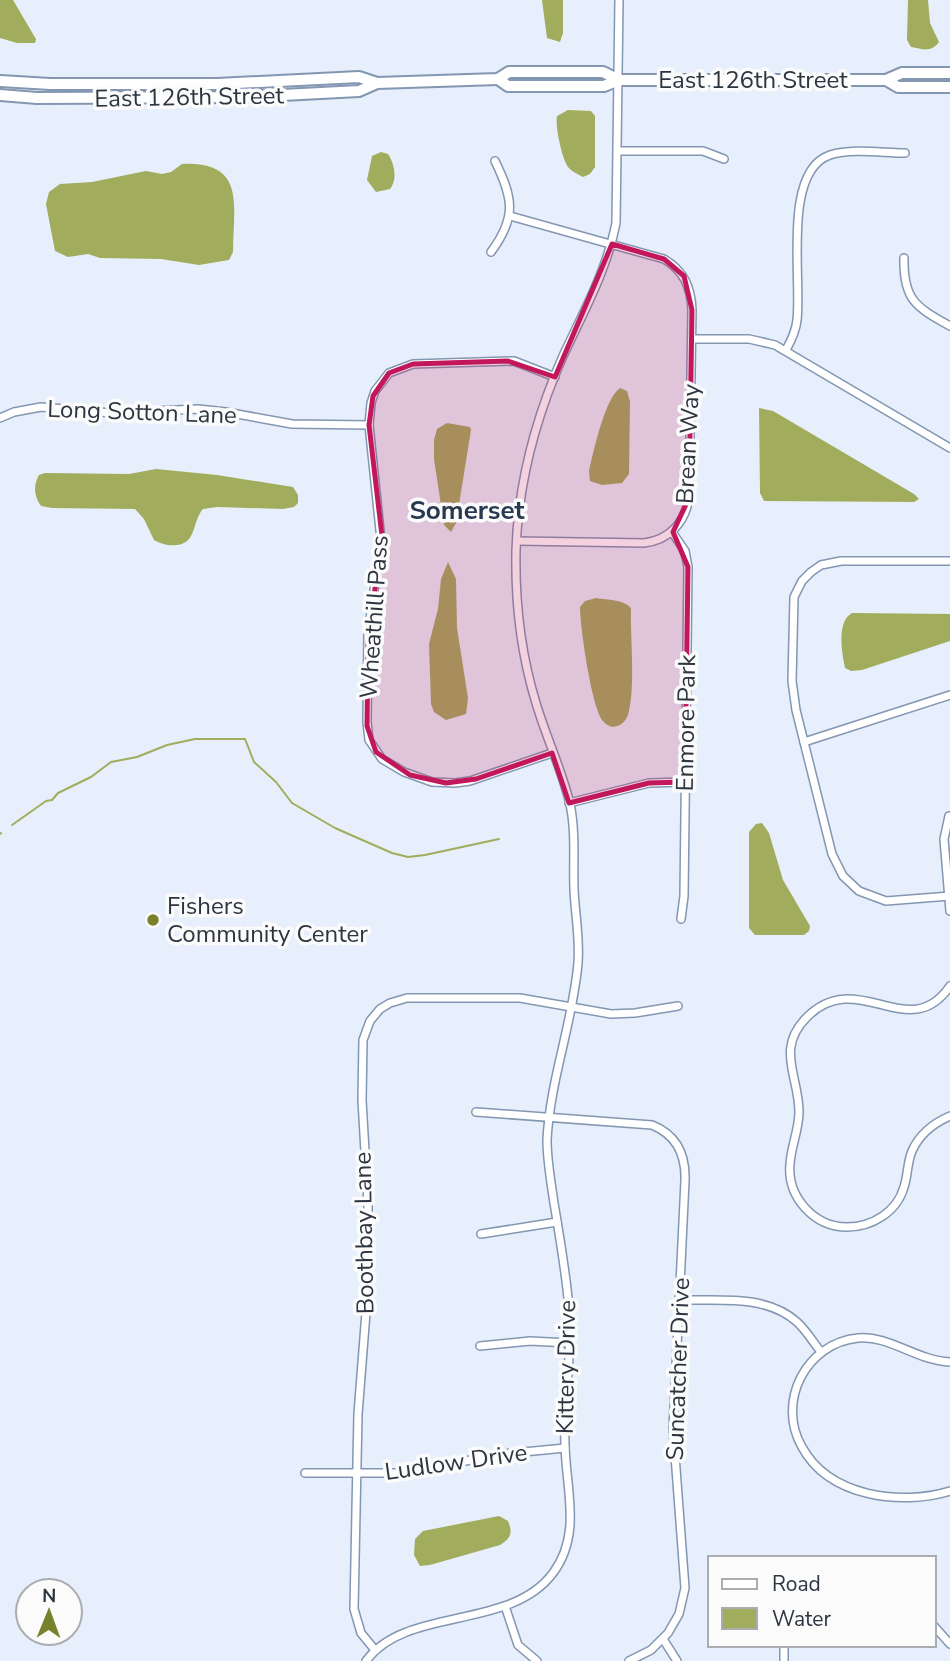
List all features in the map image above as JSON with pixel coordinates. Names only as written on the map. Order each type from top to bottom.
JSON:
[{"type":"main road","name":"East 126th Street","points":[[0,81],[50,84],[217,84],[359,77],[377,83],[498,79],[509,72],[603,72],[619,79],[886,80],[902,73],[950,73]]},
{"type":"main road","name":"East 126th Street","points":[[886,80],[898,87],[950,87]]},
{"type":"main road","name":"East 126th Street","points":[[0,95],[50,98],[245,97],[359,91],[377,83]]},
{"type":"street","name":"Kittery Drive","points":[[366,1661],[375,1650],[398,1636],[521,1600],[541,1586],[555,1571],[565,1553],[571,1520],[565,1448],[568,1292],[548,1159],[550,1117],[579,949],[573,829],[569,803],[531,687],[522,642],[517,598],[517,541],[529,456],[555,377],[612,244],[617,213],[619,0]]},
{"type":"street","points":[[618,151],[703,151],[724,159]]},
{"type":"street","points":[[786,350],[797,320],[799,201],[806,176],[819,161],[834,154],[905,153]]},
{"type":"street","points":[[491,252],[503,235],[510,216],[508,189],[495,161]]},
{"type":"street","name":"Brean Way","points":[[510,216],[664,259],[679,271],[691,295],[692,339],[689,498],[685,514],[672,532],[658,540],[644,543],[517,541]]},
{"type":"street","points":[[904,258],[904,280],[910,297],[920,309],[950,326]]},
{"type":"street","points":[[692,339],[755,340],[786,350],[950,448]]},
{"type":"street","name":"Wheathill Pass","points":[[552,752],[476,779],[446,783],[425,780],[404,772],[385,762],[373,748],[367,726],[368,641],[382,536],[369,425],[373,396],[384,378],[394,370],[413,364],[501,360],[526,364],[555,377]]},
{"type":"street","name":"Long Sotton Lane","points":[[0,418],[14,412],[41,407],[111,413],[198,409],[292,424],[369,425]]},
{"type":"street","name":"Enmore Park","points":[[672,532],[685,551],[688,567],[684,896],[681,919]]},
{"type":"street","points":[[949,896],[886,901],[865,894],[849,883],[840,872],[832,854],[793,690],[792,640],[794,597],[806,576],[821,565],[841,561],[950,561]]},
{"type":"street","points":[[804,741],[950,695]]},
{"type":"street","points":[[569,803],[649,783],[685,782]]},
{"type":"street","points":[[949,816],[943,839],[950,911]]},
{"type":"street","points":[[950,986],[936,1002],[917,1010],[902,1010],[857,998],[841,999],[818,1008],[802,1023],[793,1039],[790,1054],[790,1068],[799,1111],[790,1167],[793,1189],[806,1210],[826,1223],[850,1227],[873,1222],[888,1212],[900,1196],[908,1163],[918,1142],[934,1125],[950,1116]]},
{"type":"street","name":"Boothbay Lane","points":[[375,1650],[361,1633],[354,1609],[358,1414],[368,1299],[368,1208],[362,1100],[363,1040],[367,1027],[380,1009],[407,998],[520,998],[623,1014],[678,1006]]},
{"type":"street","points":[[476,1112],[550,1117]]},
{"type":"street","name":"Suncatcher Drive","points":[[550,1117],[652,1125],[673,1139],[681,1152],[685,1168],[673,1436],[685,1588],[679,1614],[663,1639],[645,1654],[629,1661]]},
{"type":"street","points":[[481,1234],[557,1222]]},
{"type":"street","points":[[680,1300],[748,1302],[769,1306],[798,1323],[821,1352]]},
{"type":"street","points":[[950,1362],[927,1359],[869,1338],[843,1342],[821,1352],[801,1376],[792,1406],[799,1441],[814,1463],[850,1487],[884,1497],[914,1499],[950,1491]]},
{"type":"street","points":[[480,1346],[530,1340],[569,1343]]},
{"type":"street","name":"Ludlow Drive","points":[[305,1473],[402,1473],[502,1454],[565,1448]]},
{"type":"street","points":[[505,1606],[518,1645],[537,1661]]},
{"type":"street","points":[[936,1628],[950,1644]]},
{"type":"street","points":[[663,1639],[677,1661]]},
{"type":"highlighted area","points":[[612,244],[664,259],[684,276],[692,310],[689,498],[673,532],[688,567],[685,782],[649,783],[569,803],[552,753],[476,779],[446,783],[410,775],[376,752],[367,726],[368,641],[382,536],[369,425],[373,396],[389,373],[413,364],[508,361],[555,377]]},
{"type":"water","points":[[0,0],[13,0],[36,39],[35,43],[17,43],[0,38]]},
{"type":"water","points":[[542,0],[563,0],[563,33],[560,42],[547,38]]},
{"type":"water","points":[[908,0],[928,0],[930,23],[939,42],[933,48],[911,47],[907,40]]},
{"type":"water","points":[[568,110],[591,111],[595,116],[595,167],[590,174],[583,177],[568,167],[563,157],[557,116]]},
{"type":"water","points":[[381,152],[388,154],[390,158],[394,181],[390,189],[376,192],[367,180],[372,156]]},
{"type":"water","points":[[182,164],[203,165],[217,170],[227,178],[234,203],[233,252],[229,260],[199,265],[161,259],[100,258],[88,254],[68,257],[55,251],[46,204],[49,192],[60,184],[92,182],[146,171],[162,174],[171,172]]},
{"type":"water","points":[[620,388],[627,391],[630,402],[629,474],[622,483],[602,485],[590,481],[589,471],[609,403]]},
{"type":"water","points":[[759,408],[773,411],[919,499],[914,502],[764,501],[760,493]]},
{"type":"water","points":[[447,423],[470,427],[471,430],[456,523],[451,532],[444,525],[434,459],[437,429]]},
{"type":"water","points":[[156,469],[293,487],[298,495],[298,503],[294,507],[283,509],[203,509],[188,540],[171,545],[154,540],[144,519],[135,509],[52,508],[41,506],[36,495],[37,479],[45,473],[129,474]]},
{"type":"water","points":[[448,562],[456,579],[457,628],[468,698],[466,714],[446,720],[434,712],[431,704],[429,644],[438,609],[441,579]]},
{"type":"water","points":[[596,598],[620,601],[631,608],[630,703],[626,719],[615,727],[606,724],[599,713],[584,649],[580,607],[585,601]]},
{"type":"water","points":[[852,613],[950,614],[950,641],[862,670],[851,671],[845,668],[841,638],[844,623]]},
{"type":"water","points":[[762,823],[769,833],[783,880],[810,926],[804,935],[755,935],[749,928],[749,832],[756,824]]},
{"type":"water","points":[[499,1516],[508,1521],[511,1532],[500,1545],[430,1565],[420,1566],[414,1555],[415,1539],[423,1531]]},
{"type":"waterway","points":[[12,825],[46,801],[52,800],[58,793],[91,777],[111,762],[195,739],[245,739],[254,762],[276,782],[292,803],[335,828],[392,853],[408,857],[425,855],[499,839]]},
{"type":"place","name":"Fishers Community Center","points":[[153,920]]},
{"type":"district","name":"Somerset","points":[[467,510]]}]
